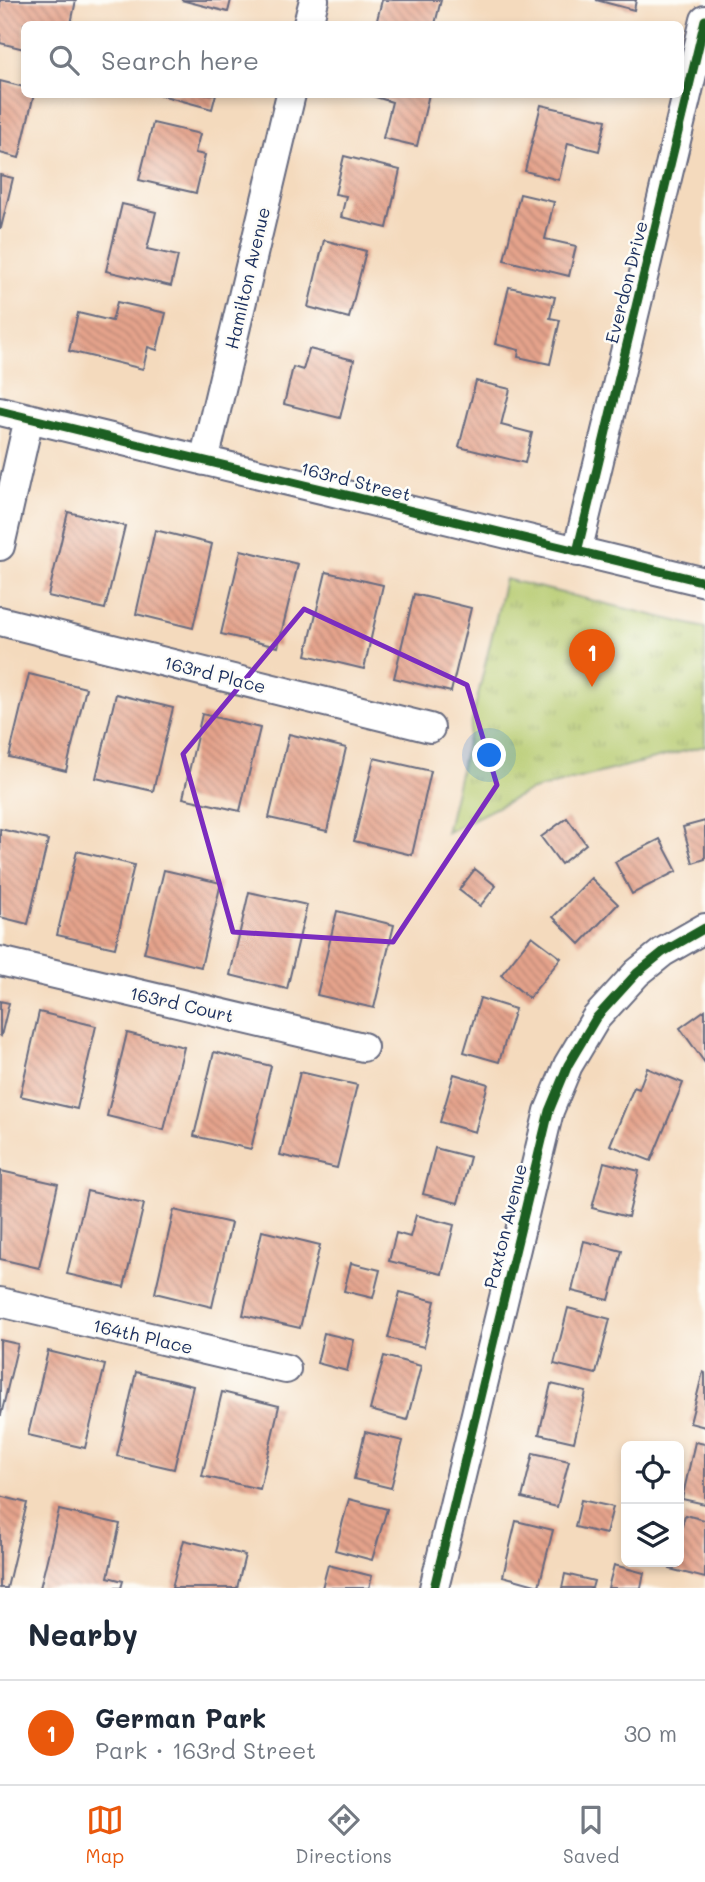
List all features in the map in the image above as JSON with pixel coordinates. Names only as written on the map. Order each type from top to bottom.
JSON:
[{"type":"street","points":[[309,21],[313,0]]},
{"type":"street","name":"Everdon Drive","points":[[577,552],[705,20]]},
{"type":"street","name":"Hamilton Avenue","points":[[204,461],[290,98]]},
{"type":"street","name":"163rd Street","points":[[0,411],[705,582]]},
{"type":"street","points":[[0,546],[30,418]]},
{"type":"street","name":"163rd Place","points":[[0,621],[430,728]]},
{"type":"street","name":"Paxton Avenue","points":[[434,1588],[549,1111],[568,1065],[596,1018],[637,973],[663,952],[705,928]]},
{"type":"street","name":"163rd Court","points":[[0,961],[363,1047]]},
{"type":"street","name":"164th Place","points":[[0,1302],[286,1369]]},
{"type":"highlighted area","points":[[304,609],[467,685],[497,785],[393,942],[233,932],[183,754]]},
{"type":"green space","points":[[505,579],[705,628],[705,746],[529,791],[446,833]]},
{"type":"building","points":[[0,0],[76,0],[72,21],[21,21],[21,48],[0,43]]},
{"type":"building","points":[[181,0],[231,0],[228,12]]},
{"type":"building","points":[[382,0],[441,0],[436,21],[377,21]]},
{"type":"building","points":[[596,0],[636,0],[634,10]]},
{"type":"building","points":[[0,81],[21,86],[21,98],[33,98],[19,158],[0,153]]},
{"type":"building","points":[[172,98],[215,98],[212,109]]},
{"type":"building","points":[[379,98],[428,98],[417,146],[383,138],[392,102]]},
{"type":"building","points":[[541,105],[606,120],[599,151],[568,143],[559,180],[525,171]]},
{"type":"building","points":[[153,123],[200,134],[195,153],[205,155],[196,193],[139,180]]},
{"type":"building","points":[[344,156],[400,170],[387,228],[341,217],[346,196],[335,194]]},
{"type":"building","points":[[0,175],[13,178],[1,228],[0,228]]},
{"type":"building","points":[[520,194],[554,202],[545,239],[576,246],[569,276],[504,260]]},
{"type":"building","points":[[122,204],[156,212],[147,249],[178,256],[171,286],[106,271]]},
{"type":"building","points":[[324,240],[366,251],[349,318],[308,307]]},
{"type":"building","points":[[509,287],[555,297],[550,318],[560,320],[550,364],[518,357],[519,350],[495,344]]},
{"type":"building","points":[[117,302],[166,313],[157,350],[148,347],[143,369],[69,351],[78,313],[112,321]]},
{"type":"building","points":[[309,349],[354,360],[340,418],[284,404],[293,367],[303,370]]},
{"type":"building","points":[[476,381],[510,389],[501,425],[532,433],[525,463],[459,447]]},
{"type":"building","points":[[68,512],[125,526],[105,609],[48,596]]},
{"type":"building","points":[[155,530],[212,544],[193,628],[136,614]]},
{"type":"building","points":[[241,550],[298,564],[278,647],[221,634]]},
{"type":"building","points":[[326,572],[383,585],[364,669],[306,655]]},
{"type":"building","points":[[414,594],[471,608],[451,692],[394,678]]},
{"type":"building","points":[[29,674],[86,688],[66,771],[9,757]]},
{"type":"building","points":[[116,694],[173,708],[153,791],[96,778]]},
{"type":"building","points":[[202,714],[260,728],[240,811],[183,798]]},
{"type":"building","points":[[289,734],[346,748],[327,831],[269,818]]},
{"type":"building","points":[[374,758],[431,771],[412,855],[354,841]]},
{"type":"building","points":[[567,818],[586,844],[561,864],[541,837]]},
{"type":"building","points":[[705,821],[705,859],[693,863],[683,827]]},
{"type":"building","points":[[0,829],[48,840],[28,924],[0,917]]},
{"type":"building","points":[[660,839],[677,871],[632,894],[615,862]]},
{"type":"building","points":[[77,851],[134,865],[115,948],[57,935]]},
{"type":"building","points":[[475,869],[496,886],[480,906],[459,890]]},
{"type":"building","points":[[164,870],[221,883],[201,967],[144,953]]},
{"type":"building","points":[[591,878],[618,904],[580,944],[553,917]]},
{"type":"building","points":[[249,892],[307,905],[287,989],[230,975]]},
{"type":"building","points":[[337,911],[394,925],[374,1008],[317,995]]},
{"type":"building","points":[[532,936],[561,958],[529,998],[501,975]]},
{"type":"building","points":[[480,998],[515,1009],[499,1062],[464,1052]]},
{"type":"building","points":[[0,1001],[9,1003],[1,1036],[0,1035]]},
{"type":"building","points":[[705,1010],[705,1063],[680,1028]]},
{"type":"building","points":[[39,1012],[96,1026],[77,1109],[20,1096]]},
{"type":"building","points":[[127,1033],[184,1047],[164,1130],[107,1116]]},
{"type":"building","points":[[214,1052],[271,1066],[251,1149],[194,1136]]},
{"type":"building","points":[[647,1068],[683,1083],[651,1161],[610,1145],[634,1087],[639,1089]]},
{"type":"building","points":[[300,1072],[357,1085],[337,1168],[280,1155]]},
{"type":"building","points":[[454,1074],[488,1084],[475,1132],[440,1122]]},
{"type":"building","points":[[435,1148],[470,1157],[458,1203],[423,1194]]},
{"type":"building","points":[[604,1162],[639,1171],[628,1217],[592,1208]]},
{"type":"building","points":[[1,1171],[58,1184],[39,1268],[0,1259]]},
{"type":"building","points":[[87,1191],[144,1204],[124,1287],[67,1274]]},
{"type":"building","points":[[174,1210],[231,1223],[212,1307],[155,1293]]},
{"type":"building","points":[[416,1215],[454,1225],[442,1274],[389,1261],[396,1233],[410,1237]]},
{"type":"building","points":[[262,1231],[320,1245],[300,1328],[243,1315]]},
{"type":"building","points":[[584,1241],[622,1251],[609,1300],[572,1291]]},
{"type":"building","points":[[351,1263],[380,1270],[373,1298],[344,1291]]},
{"type":"building","points":[[400,1292],[435,1301],[424,1347],[388,1338]]},
{"type":"building","points":[[568,1308],[610,1319],[596,1374],[554,1364]]},
{"type":"building","points":[[324,1333],[354,1340],[347,1371],[317,1363]]},
{"type":"building","points":[[0,1340],[18,1344],[1,1415],[0,1415]]},
{"type":"building","points":[[48,1351],[105,1365],[85,1448],[28,1435]]},
{"type":"building","points":[[384,1356],[421,1366],[407,1420],[370,1410]]},
{"type":"building","points":[[136,1372],[193,1386],[174,1469],[117,1456]]},
{"type":"building","points":[[703,1372],[705,1373],[705,1427],[690,1423]]},
{"type":"building","points":[[551,1384],[586,1392],[574,1442],[539,1434]]},
{"type":"building","points":[[222,1392],[279,1406],[260,1489],[202,1476]]},
{"type":"building","points":[[365,1432],[403,1441],[391,1488],[354,1479]]},
{"type":"building","points":[[695,1442],[705,1444],[705,1504],[684,1499]]},
{"type":"building","points":[[533,1453],[569,1461],[557,1507],[522,1498]]},
{"type":"building","points":[[0,1496],[27,1503],[7,1588],[0,1588]]},
{"type":"building","points":[[349,1499],[387,1509],[372,1560],[335,1550]]},
{"type":"building","points":[[581,1500],[613,1507],[606,1534],[575,1527]]},
{"type":"building","points":[[59,1510],[120,1524],[108,1577],[123,1581],[121,1588],[40,1588]]},
{"type":"building","points":[[685,1515],[705,1520],[705,1578],[670,1569],[684,1567]]},
{"type":"building","points":[[516,1521],[553,1530],[539,1586],[503,1576]]},
{"type":"building","points":[[184,1540],[245,1555],[237,1588],[172,1588]]},
{"type":"building","points":[[328,1565],[372,1576],[369,1588],[322,1588]]},
{"type":"building","points":[[614,1565],[644,1573],[641,1588],[608,1588]]},
{"type":"building","points":[[565,1574],[594,1581],[592,1588],[562,1588]]},
{"type":"cycle path","points":[[577,552],[705,20]]},
{"type":"cycle path","points":[[0,411],[705,582]]},
{"type":"cycle path","points":[[434,1588],[549,1111],[568,1065],[596,1018],[637,973],[663,952],[705,928]]},
{"type":"place","name":"German Park","points":[[592,687]]}]
